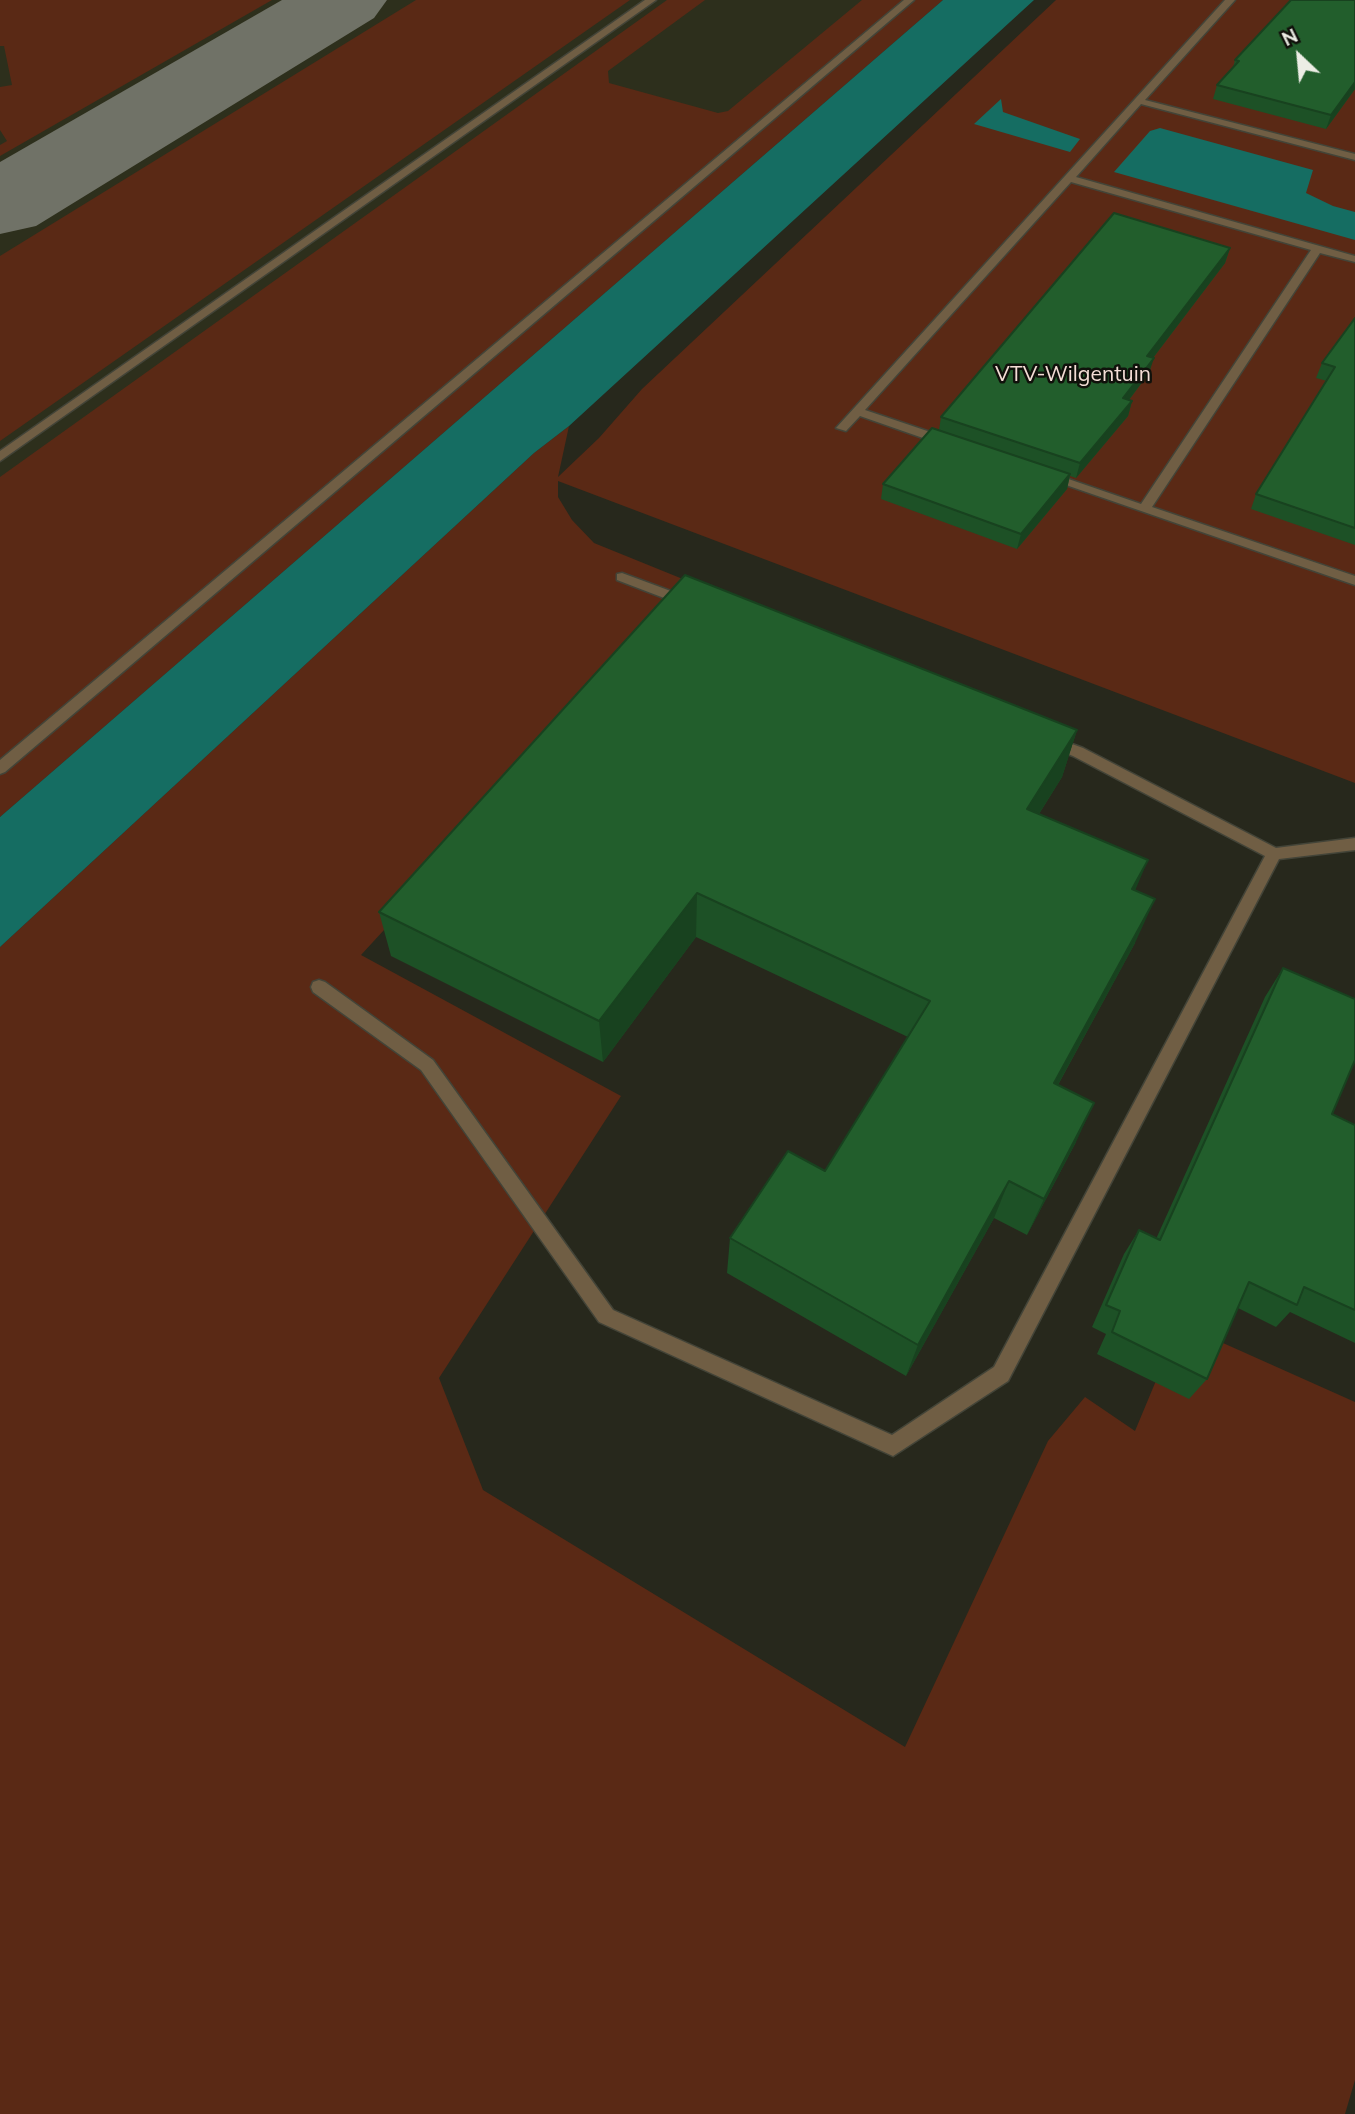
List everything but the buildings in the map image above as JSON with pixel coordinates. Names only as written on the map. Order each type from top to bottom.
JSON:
[{"type":"lane","points":[[0,457],[651,0]]},
{"type":"lane","points":[[0,768],[909,0]]},
{"type":"lane","points":[[842,428],[1230,0]]},
{"type":"lane","points":[[1139,101],[1355,157]]},
{"type":"lane","points":[[1069,178],[1355,259]]},
{"type":"lane","points":[[1144,509],[1318,248]]},
{"type":"lane","points":[[857,411],[962,447]]},
{"type":"lane","points":[[1027,469],[1355,581]]},
{"type":"lane","points":[[622,577],[700,607]]},
{"type":"lane","points":[[1039,737],[1078,752],[1274,854],[1355,844]]},
{"type":"lane","points":[[319,987],[427,1065],[606,1316],[893,1446],[1001,1374],[1274,854]]},
{"type":"shaded area","points":[[0,0],[927,0],[0,743]]},
{"type":"green space","points":[[0,0],[272,0],[0,156],[0,145],[7,141],[0,130],[0,87],[12,85],[4,46],[0,46]]},
{"type":"green space","points":[[416,0],[630,0],[0,441],[0,256]]},
{"type":"green space","points":[[667,0],[705,0],[608,71],[609,83],[718,113],[728,111],[862,0],[943,0],[0,817],[0,477]]},
{"type":"green space","name":"VTV-Wilgentuin","points":[[1056,0],[1355,0],[1355,783],[558,481],[558,497],[572,520],[594,543],[700,586],[361,955],[621,1096],[439,1378],[483,1490],[905,1747],[1048,1441],[1085,1397],[1135,1431],[1168,1352],[1199,1369],[1223,1343],[1355,1402],[1355,2080],[1345,2114],[0,2114],[0,947],[534,453],[569,426],[558,477],[599,438],[642,389]]},
{"type":"water","points":[[943,0],[1034,0],[569,426],[534,453],[0,947],[0,817]]},
{"type":"water","points":[[1001,99],[1003,112],[1080,139],[1070,152],[974,124]]},
{"type":"water","points":[[1160,128],[1313,170],[1306,193],[1333,206],[1355,212],[1355,240],[1114,172],[1150,131]]},
{"type":"taxiway","points":[[0,204],[344,0]]}]
